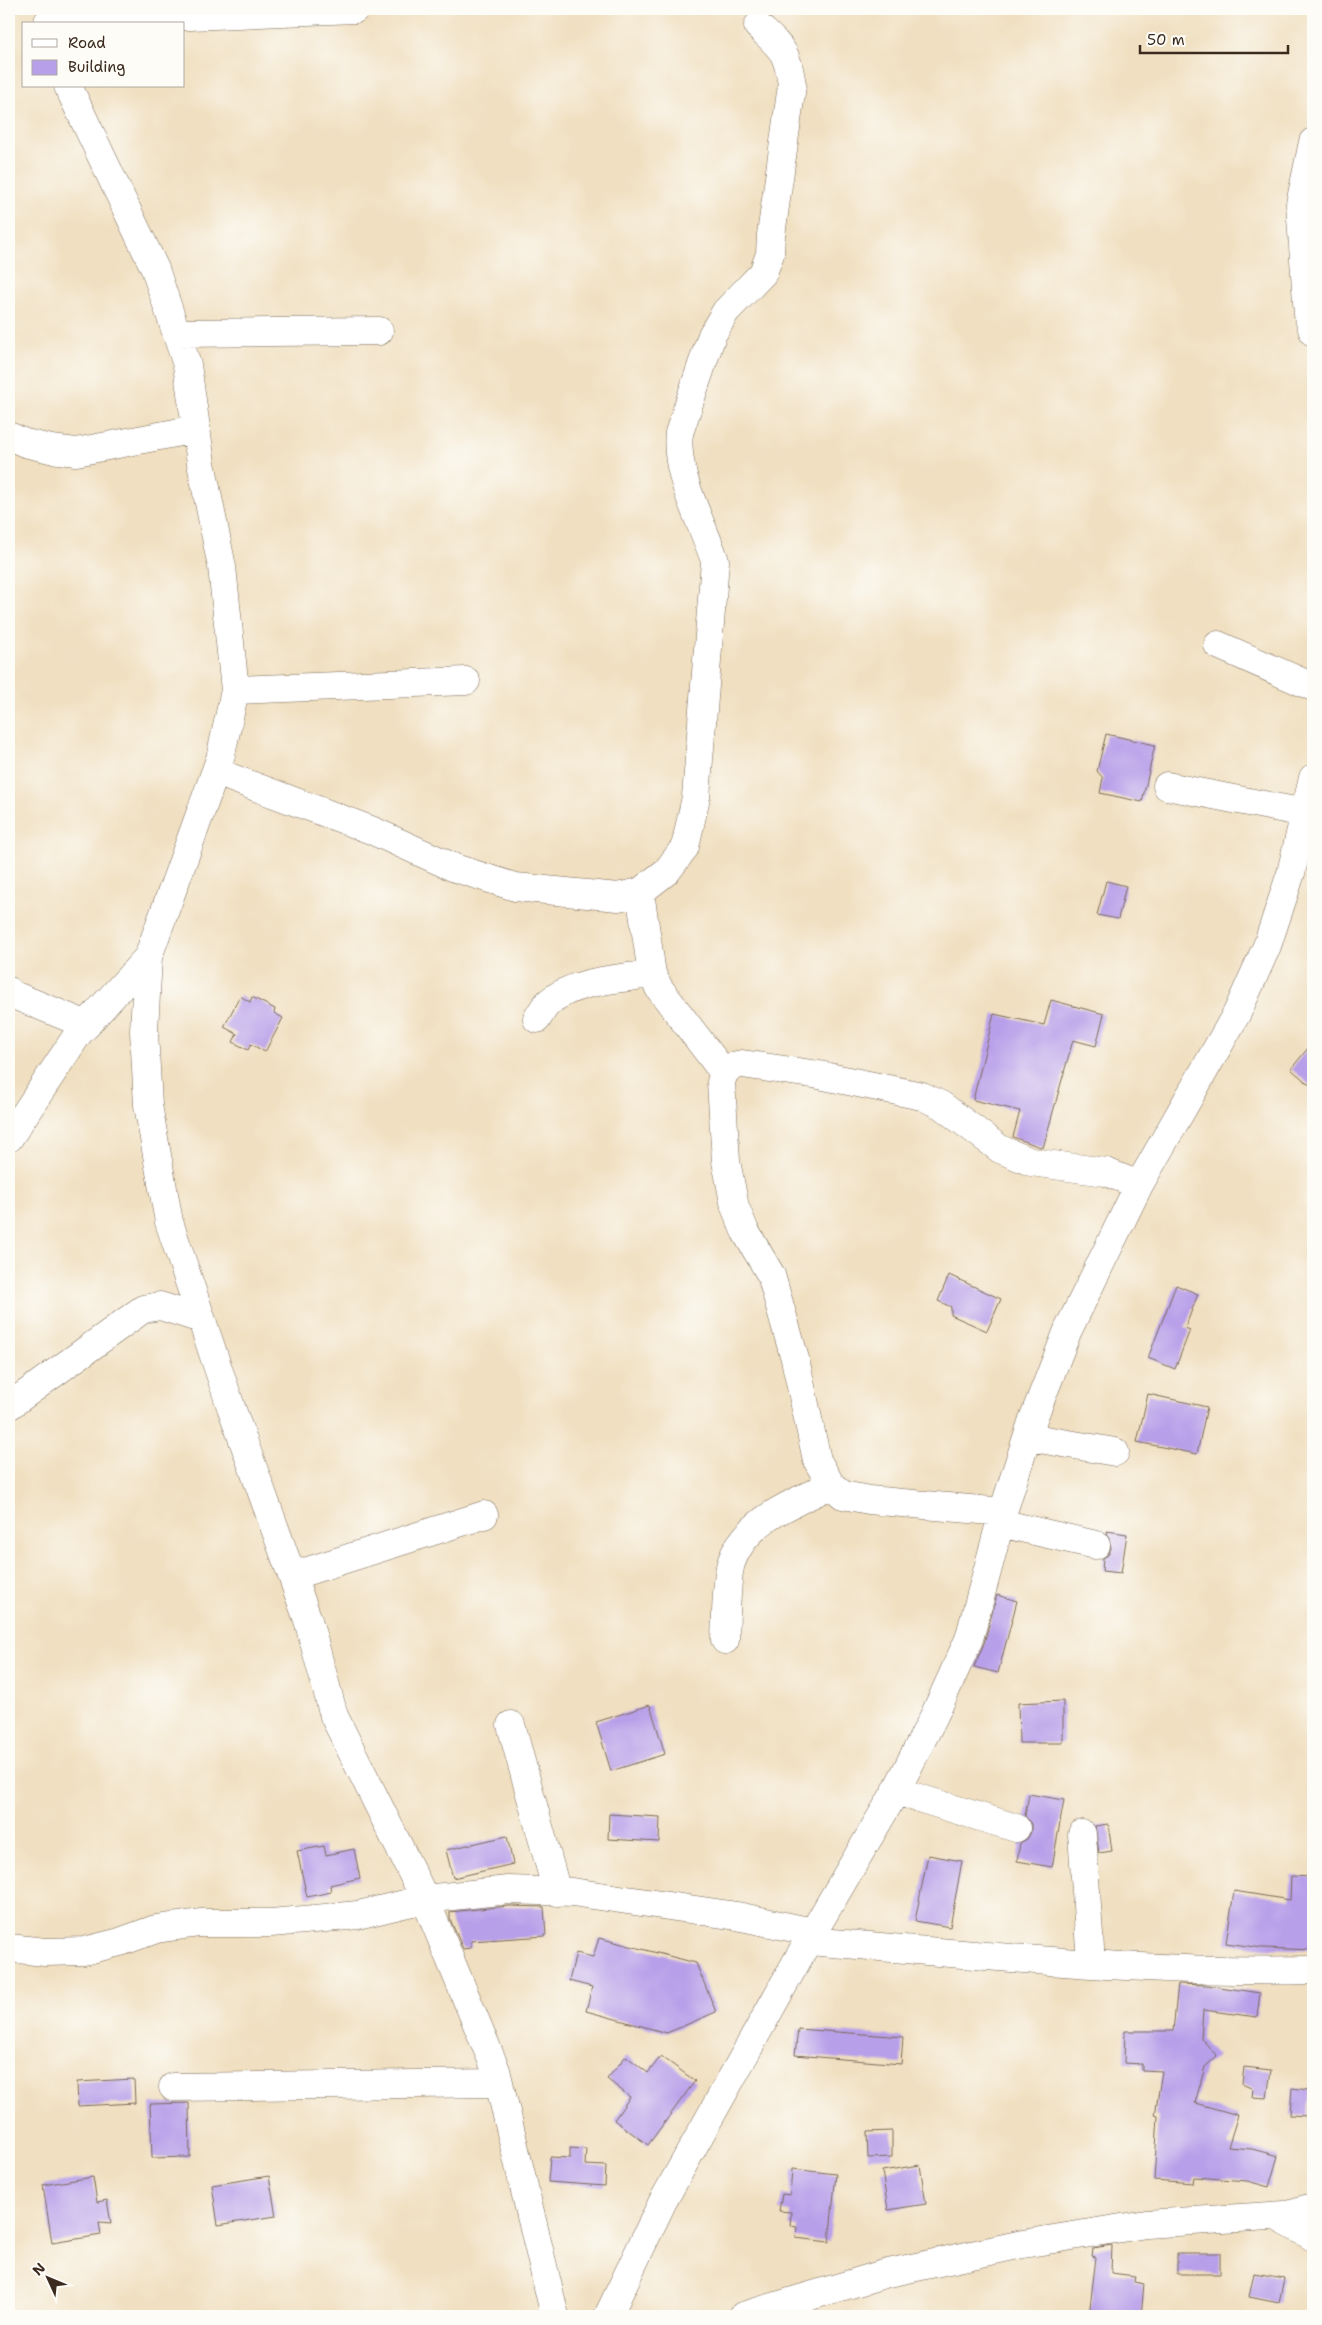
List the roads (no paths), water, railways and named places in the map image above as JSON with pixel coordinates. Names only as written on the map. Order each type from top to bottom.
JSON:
[{"type":"street","points":[[47,18],[355,9]]},
{"type":"street","points":[[216,772],[371,830],[455,868],[515,887],[618,898],[640,892],[667,871],[686,847],[696,798],[715,561],[705,530],[692,501],[677,450],[679,433],[712,335],[726,311],[763,273],[770,254],[792,85],[790,65],[784,51],[758,26]]},
{"type":"street","points":[[69,88],[155,269],[187,364],[201,463],[222,567],[235,690],[216,772],[148,958],[144,1031],[148,1105],[169,1222],[201,1319],[308,1620],[334,1716],[425,1899],[496,2070],[555,2316]]},
{"type":"street","points":[[1313,142],[1300,204],[1308,315],[1313,332]]},
{"type":"street","points":[[177,333],[379,331]]},
{"type":"street","points":[[9,436],[26,443],[51,449],[76,452],[196,429]]},
{"type":"street","points":[[1218,645],[1313,687]]},
{"type":"street","points":[[235,690],[466,681]]},
{"type":"street","points":[[608,2316],[663,2201],[810,1936],[896,1791],[934,1716],[969,1639],[1002,1517],[1028,1437],[1068,1330],[1139,1185],[1237,1013],[1267,946],[1291,873],[1313,778]]},
{"type":"street","points":[[1166,786],[1305,813]]},
{"type":"street","points":[[640,892],[652,974],[659,988],[724,1073]]},
{"type":"street","points":[[9,1138],[78,1034],[148,958]]},
{"type":"street","points":[[537,1019],[548,1003],[565,993],[590,984],[652,974]]},
{"type":"street","points":[[9,991],[11,994],[87,1025]]},
{"type":"street","points":[[1096,1545],[1002,1517],[843,1495],[831,1485],[816,1460],[795,1359],[771,1275],[745,1231],[735,1207],[726,1161],[721,1082],[724,1073],[730,1066],[742,1064],[819,1075],[922,1096],[942,1105],[1000,1149],[1031,1162],[1106,1172],[1139,1185]]},
{"type":"street","points":[[9,1406],[144,1309],[160,1306],[201,1319]]},
{"type":"street","points":[[1028,1437],[1115,1452]]},
{"type":"street","points":[[725,1640],[730,1565],[744,1540],[761,1522],[781,1509],[831,1485]]},
{"type":"street","points":[[292,1576],[484,1515]]},
{"type":"street","points":[[511,1725],[557,1892]]},
{"type":"street","points":[[896,1791],[1016,1828]]},
{"type":"street","points":[[1082,1834],[1091,1964]]},
{"type":"street","points":[[9,1948],[45,1952],[84,1951],[120,1942],[156,1929],[200,1923],[271,1923],[358,1915],[425,1899],[508,1890],[557,1892],[737,1916],[810,1936],[1091,1964],[1245,1972],[1313,1970]]},
{"type":"street","points":[[173,2087],[499,2083]]},
{"type":"street","points":[[743,2316],[884,2274],[1023,2244],[1146,2224],[1276,2216],[1313,2207]]},
{"type":"street","points":[[1276,2216],[1313,2237]]}]
